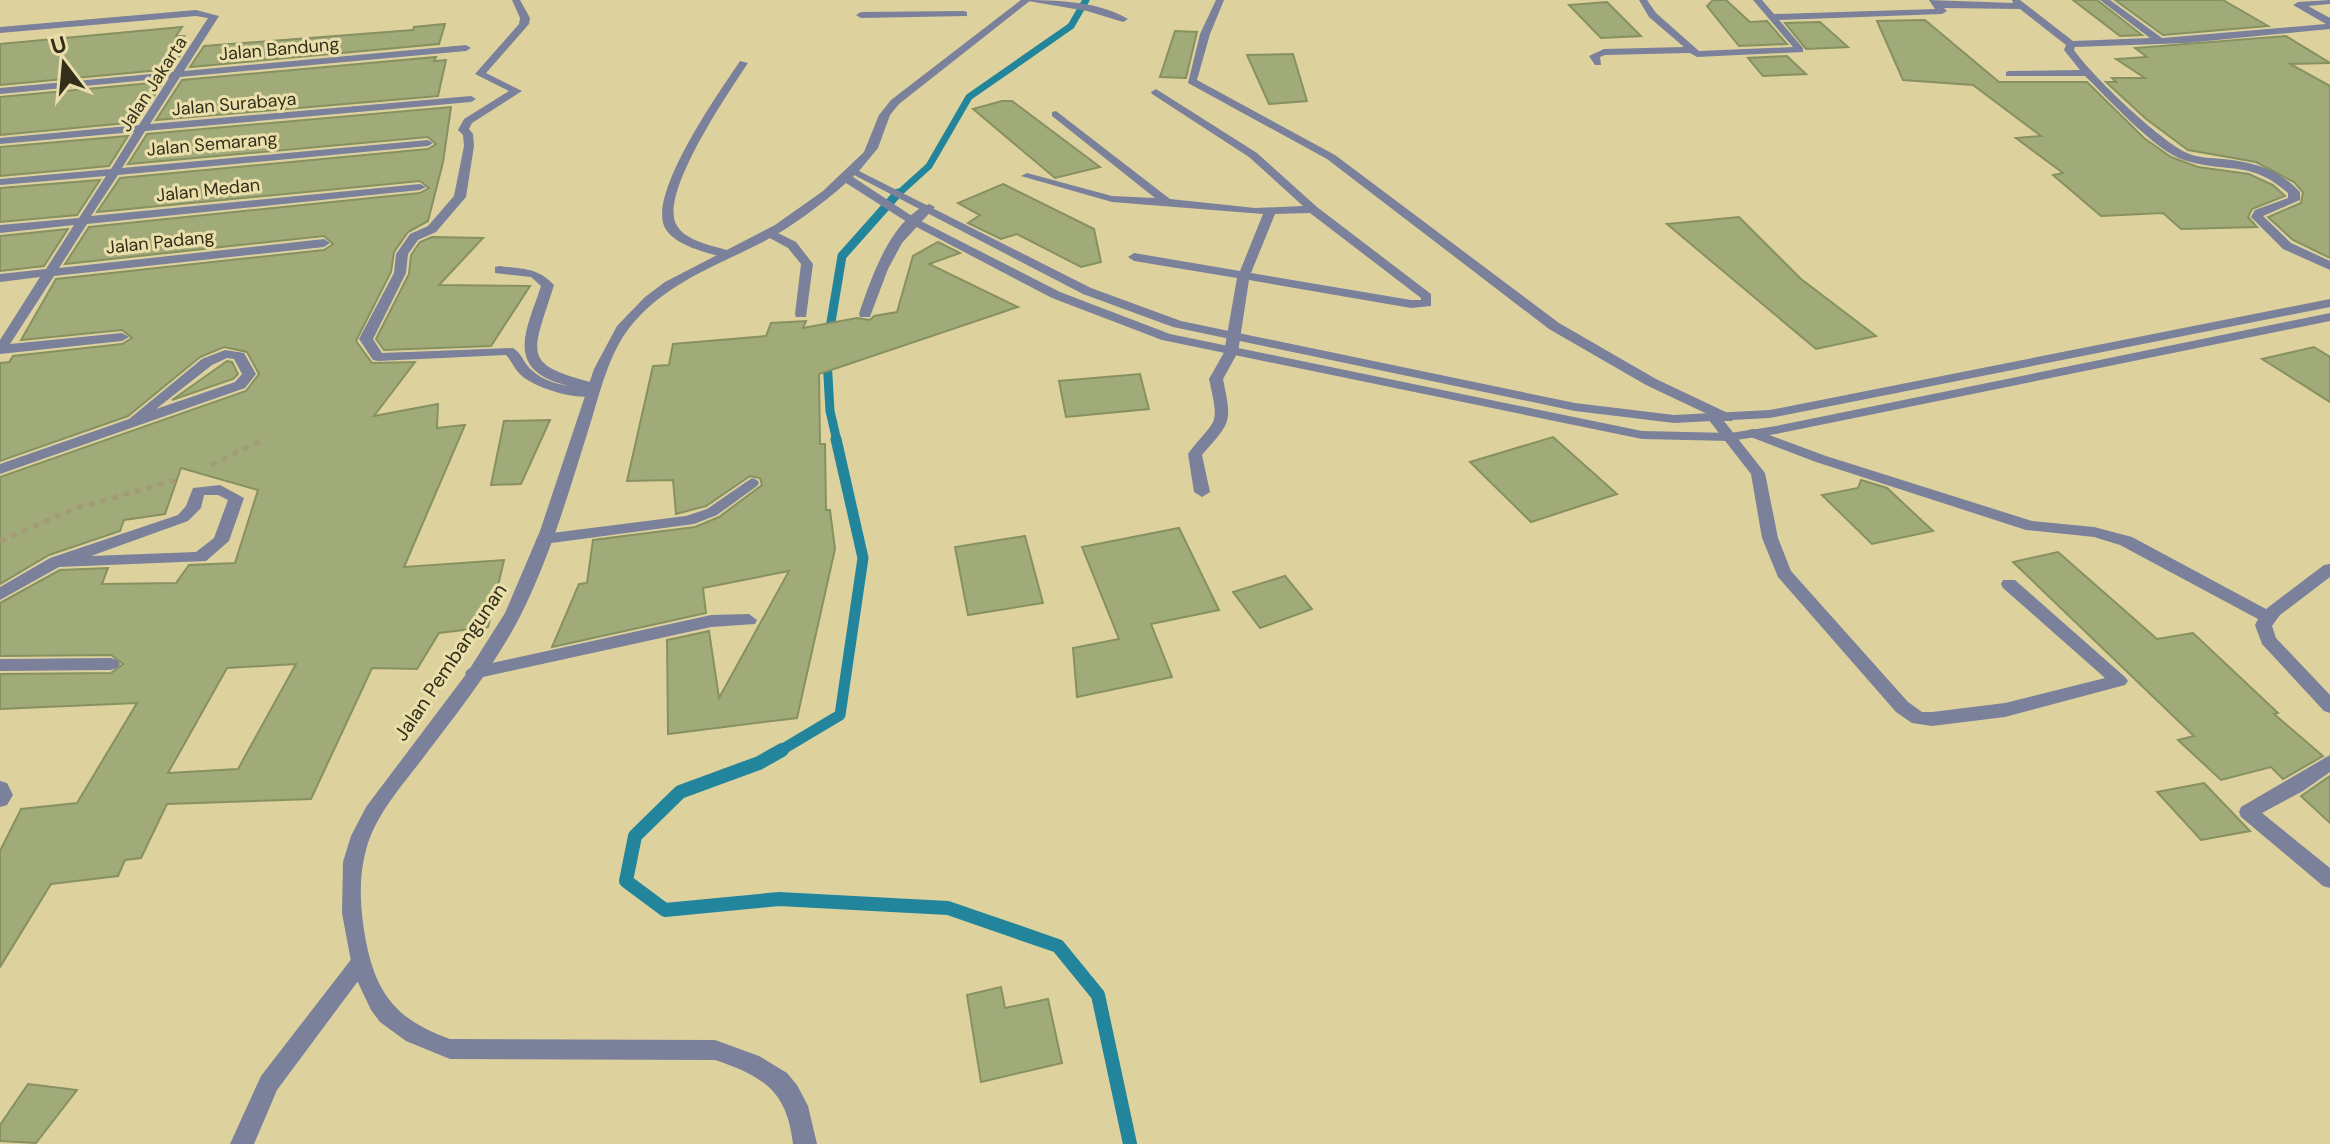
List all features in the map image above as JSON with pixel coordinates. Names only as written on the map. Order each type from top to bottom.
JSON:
[{"type":"street","points":[[516,0],[525,18],[524,26],[510,44],[485,64],[480,74],[517,91],[468,121],[463,130],[469,146],[460,197],[432,229],[414,237],[402,254],[400,273],[366,339],[378,357],[508,351],[515,355],[527,376],[571,391],[593,390]]},
{"type":"street","points":[[939,14],[945,0]]},
{"type":"street","points":[[1027,0],[1088,8],[1123,19]]},
{"type":"street","name":"Jalan Pembangunan","points":[[805,1144],[801,1115],[788,1087],[770,1072],[745,1059],[715,1050],[683,1047],[450,1049],[418,1038],[392,1022],[372,998],[353,931],[352,872],[365,824],[474,673],[523,594],[593,390],[618,333],[631,317],[673,282],[770,233],[800,214],[870,152],[884,112],[1027,0]]},
{"type":"street","points":[[1220,0],[1205,34],[1192,81],[1331,157],[1554,326],[1721,418],[1730,437],[1758,473],[1770,538],[1784,573],[1902,707],[1918,718],[2005,710],[2119,681],[2009,584]]},
{"type":"street","points":[[1643,0],[1652,15],[1689,50]]},
{"type":"street","points":[[1598,63],[1594,56],[1604,52],[1689,50],[1707,55],[1800,50],[1757,0]]},
{"type":"street","points":[[1836,0],[1853,16]]},
{"type":"street","points":[[2104,0],[2160,41]]},
{"type":"street","points":[[2330,1],[2298,5],[2330,24]]},
{"type":"street","points":[[1773,17],[1938,13],[1942,11],[1936,2]]},
{"type":"street","points":[[1936,2],[2019,3],[2071,44],[2160,41],[2330,24]]},
{"type":"street","name":"Jalan Jakarta","points":[[0,30],[213,14],[179,75],[0,350]]},
{"type":"street","points":[[861,15],[964,14]]},
{"type":"street","points":[[2071,44],[2072,56],[2085,73],[2179,154],[2253,166],[2283,181],[2294,192],[2294,200],[2259,212],[2257,217],[2287,246],[2330,266]]},
{"type":"street","name":"Jalan Bandung","points":[[0,91],[466,48]]},
{"type":"street","points":[[726,254],[683,236],[669,227],[666,216],[680,166],[743,63]]},
{"type":"street","points":[[2009,74],[2085,73]]},
{"type":"street","points":[[1134,257],[1243,279],[1411,304],[1427,303],[1427,297],[1313,209],[1253,155],[1156,92]]},
{"type":"street","name":"Jalan Surabaya","points":[[0,141],[471,99]]},
{"type":"street","points":[[1056,114],[1167,202]]},
{"type":"street","name":"Jalan Semarang","points":[[0,182],[428,143]]},
{"type":"street","points":[[848,173],[871,187],[929,207],[959,226],[1087,291],[1233,345],[1615,430],[1687,438],[1730,437],[1826,422],[2330,317]]},
{"type":"street","points":[[1027,176],[1112,199],[1270,211],[1313,209]]},
{"type":"street","name":"Jalan Medan","points":[[0,229],[420,187]]},
{"type":"street","points":[[871,187],[891,207],[911,220],[1083,307],[1144,331],[1575,407],[1674,419],[1770,414],[2330,303]]},
{"type":"street","points":[[865,314],[888,251],[911,220],[929,207]]},
{"type":"street","points":[[1202,492],[1195,454],[1221,425],[1216,379],[1233,345],[1243,279],[1270,211]]},
{"type":"street","points":[[770,233],[792,245],[807,264],[801,314]]},
{"type":"street","name":"Jalan Padang","points":[[0,278],[324,243]]},
{"type":"street","points":[[499,270],[535,274],[548,285],[529,343],[534,367],[544,376],[593,390]]},
{"type":"street","points":[[0,350],[122,337]]},
{"type":"street","points":[[0,469],[240,385],[249,374],[239,356],[216,357],[136,419]]},
{"type":"street","points":[[1753,433],[1821,459],[2031,526],[2094,532],[2126,541],[2269,618]]},
{"type":"street","points":[[544,539],[689,521],[712,512],[752,483]]},
{"type":"street","points":[[0,594],[56,562],[183,518],[193,508],[198,491],[220,490],[236,498],[221,541],[200,557],[56,562]]},
{"type":"street","points":[[2330,569],[2263,625],[2268,640],[2330,706]]},
{"type":"street","points":[[474,673],[711,621],[749,620]]},
{"type":"street","points":[[0,665],[111,664]]},
{"type":"street","points":[[2330,762],[2296,786],[2248,812],[2330,880]]},
{"type":"street","points":[[0,788],[4,795],[0,800]]},
{"type":"street","points":[[242,1144],[269,1083],[360,963]]},
{"type":"path","points":[[199,471],[260,441]]},
{"type":"path","points":[[0,541],[76,508],[187,477]]},
{"type":"building","points":[[1713,0],[1726,0],[1750,22],[1767,21],[1787,44],[1739,46],[1707,6]]},
{"type":"building","points":[[2073,0],[2097,0],[2142,35],[2120,36]]},
{"type":"building","points":[[2115,0],[2223,0],[2268,26],[2163,35]]},
{"type":"building","points":[[1607,2],[1641,36],[1601,38],[1569,5]]},
{"type":"building","points":[[1925,20],[1999,82],[2087,82],[2144,138],[2171,157],[2198,167],[2249,174],[2273,185],[2285,196],[2252,209],[2248,217],[2257,227],[2181,229],[2163,213],[2101,216],[2053,175],[2063,173],[2016,138],[2041,136],[1973,85],[1903,80],[1877,21]]},
{"type":"building","points":[[1820,22],[1848,47],[1806,49],[1785,23]]},
{"type":"building","points":[[445,24],[439,44],[190,67],[204,46],[413,30],[414,27]]},
{"type":"building","points":[[182,27],[176,36],[184,36],[175,48],[185,47],[171,69],[0,85],[0,44]]},
{"type":"building","points":[[1175,31],[1197,32],[1186,78],[1160,77]]},
{"type":"building","points":[[2286,36],[2330,63],[2290,64],[2330,86],[2330,258],[2293,240],[2268,217],[2301,203],[2303,192],[2294,182],[2256,162],[2188,150],[2146,119],[2106,82],[2116,82],[2112,78],[2145,78],[2116,59],[2147,57],[2135,48]]},
{"type":"building","points":[[1293,54],[1307,101],[1269,104],[1247,55]]},
{"type":"building","points":[[1787,56],[1806,74],[1763,76],[1748,58]]},
{"type":"building","points":[[436,57],[434,61],[446,60],[438,96],[156,120],[182,80]]},
{"type":"building","points":[[163,82],[137,122],[0,135],[0,97]]},
{"type":"building","points":[[1012,101],[1100,167],[1055,178],[973,109]]},
{"type":"building","points":[[451,107],[443,162],[428,221],[408,232],[394,252],[391,272],[356,341],[372,363],[415,362],[374,416],[438,404],[437,428],[465,425],[404,567],[504,560],[488,627],[439,633],[417,669],[372,668],[311,799],[167,804],[141,858],[125,860],[118,876],[51,884],[0,967],[0,851],[21,809],[77,803],[137,703],[0,709],[0,674],[111,673],[123,664],[111,655],[0,656],[0,603],[60,570],[108,568],[102,584],[176,583],[189,565],[235,563],[258,490],[181,468],[165,514],[124,520],[120,531],[49,555],[0,584],[0,477],[246,391],[259,374],[247,352],[224,347],[200,357],[128,416],[0,461],[0,363],[9,362],[13,356],[122,344],[132,338],[122,330],[21,340],[56,279],[324,250],[333,244],[324,236],[65,264],[89,227],[420,193],[429,188],[420,181],[97,212],[120,178],[428,149],[436,144],[428,137],[128,164],[147,134]],"holes":[[[296,664],[238,769],[168,773],[227,668]]]},
{"type":"building","points":[[128,136],[109,166],[0,176],[0,147]]},
{"type":"building","points":[[100,180],[77,215],[0,222],[0,188]]},
{"type":"building","points":[[1003,184],[1094,229],[1101,262],[1081,267],[1017,234],[1001,239],[968,223],[980,215],[958,203]]},
{"type":"building","points":[[1739,217],[1801,279],[1876,336],[1816,349],[1667,224]]},
{"type":"building","points":[[68,229],[44,266],[0,271],[0,236]]},
{"type":"building","points":[[432,237],[483,238],[439,285],[530,286],[491,346],[384,350],[376,339],[409,274],[411,255],[420,242]]},
{"type":"building","points":[[938,242],[960,253],[929,264],[1018,307],[819,374],[820,444],[825,444],[826,510],[830,510],[835,549],[797,718],[668,734],[667,640],[709,631],[719,698],[789,571],[703,588],[706,613],[552,647],[579,584],[587,583],[593,540],[695,527],[719,517],[762,485],[760,478],[750,476],[706,506],[676,514],[673,480],[627,481],[653,366],[669,365],[673,344],[766,336],[771,323],[806,321],[803,328],[857,318],[870,320],[874,316],[897,312],[913,256]]},
{"type":"building","points":[[2314,347],[2330,357],[2330,402],[2262,359]]},
{"type":"building","points":[[227,361],[232,362],[238,374],[233,379],[172,400]]},
{"type":"building","points":[[1140,374],[1149,409],[1066,417],[1059,381]]},
{"type":"building","points":[[550,420],[521,484],[491,485],[504,421]]},
{"type":"building","points":[[1553,437],[1617,494],[1531,522],[1470,462]]},
{"type":"building","points":[[1861,480],[1887,488],[1933,531],[1872,544],[1822,495],[1858,488]]},
{"type":"building","points":[[1179,528],[1219,610],[1151,624],[1172,677],[1077,697],[1073,648],[1119,639],[1082,547]]},
{"type":"building","points":[[1025,536],[1043,603],[968,615],[955,547]]},
{"type":"building","points":[[2058,552],[2157,639],[2193,633],[2278,713],[2274,714],[2323,756],[2283,779],[2271,767],[2221,780],[2178,740],[2194,736],[2013,562]]},
{"type":"building","points":[[1285,576],[1312,609],[1260,628],[1233,592]]},
{"type":"building","points":[[2330,776],[2330,823],[2301,796]]},
{"type":"building","points":[[2204,783],[2250,831],[2201,840],[2157,792]]},
{"type":"building","points":[[1001,987],[1005,1008],[1048,999],[1062,1063],[981,1082],[967,995]]},
{"type":"building","points":[[28,1084],[77,1090],[36,1143],[0,1141],[0,1125]]},
{"type":"waterway","points":[[897,195],[929,166],[969,97],[1071,26],[1086,0]]},
{"type":"waterway","points":[[829,334],[842,256],[898,193]]},
{"type":"waterway","points":[[827,359],[830,411],[837,441]]},
{"type":"waterway","points":[[778,752],[840,715],[863,558],[836,439]]},
{"type":"waterway","points":[[782,750],[759,763],[680,792],[635,836],[626,881],[665,910],[779,899],[948,908],[1058,946],[1098,995],[1130,1144]]}]
